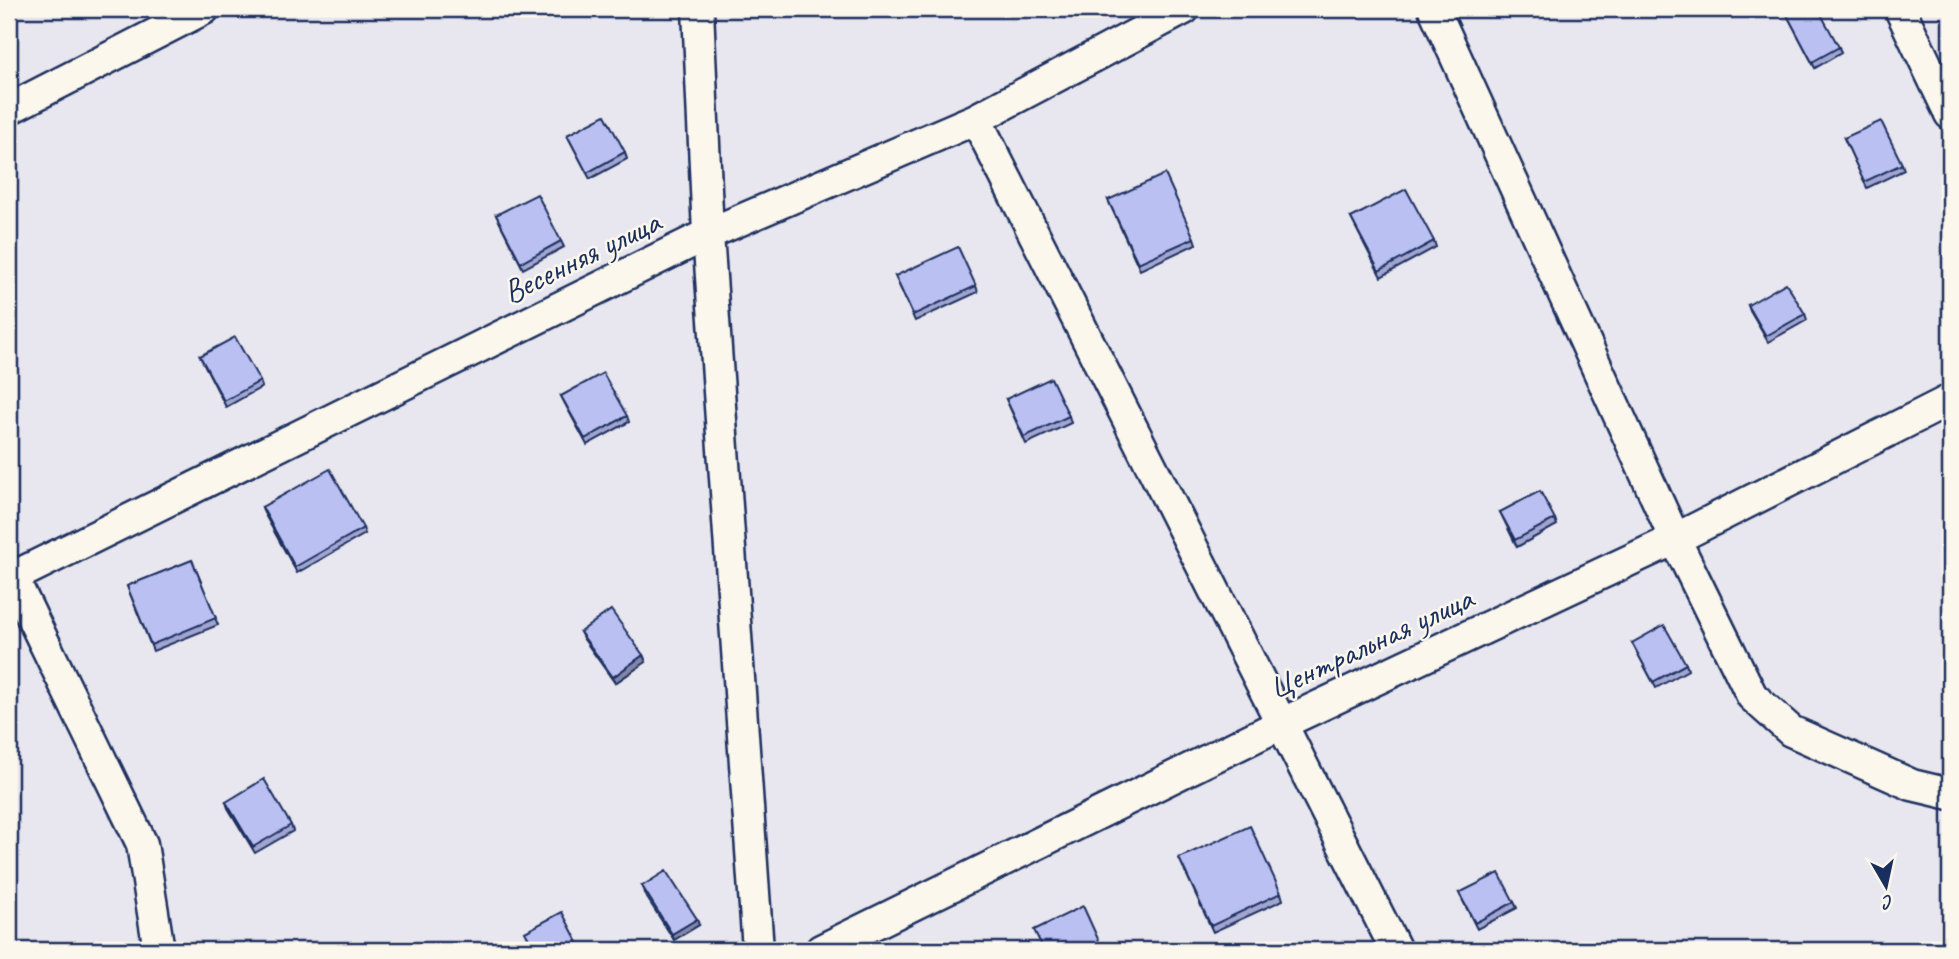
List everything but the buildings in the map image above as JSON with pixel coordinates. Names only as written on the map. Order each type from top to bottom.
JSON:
[{"type":"street","points":[[9,109],[204,9]]},
{"type":"street","points":[[698,9],[708,234],[758,950]]},
{"type":"street","name":"Весенняя улица","points":[[11,573],[708,234],[976,119],[1184,9]]},
{"type":"street","points":[[1434,9],[1675,540],[1752,696],[1791,731],[1912,785],[1950,794]]},
{"type":"street","points":[[1900,9],[1950,114]]},
{"type":"street","points":[[976,119],[1396,950]]},
{"type":"street","name":"Центральная улица","points":[[821,950],[1283,723],[1675,540],[1950,400]]},
{"type":"street","points":[[11,573],[142,844],[159,950]]}]
